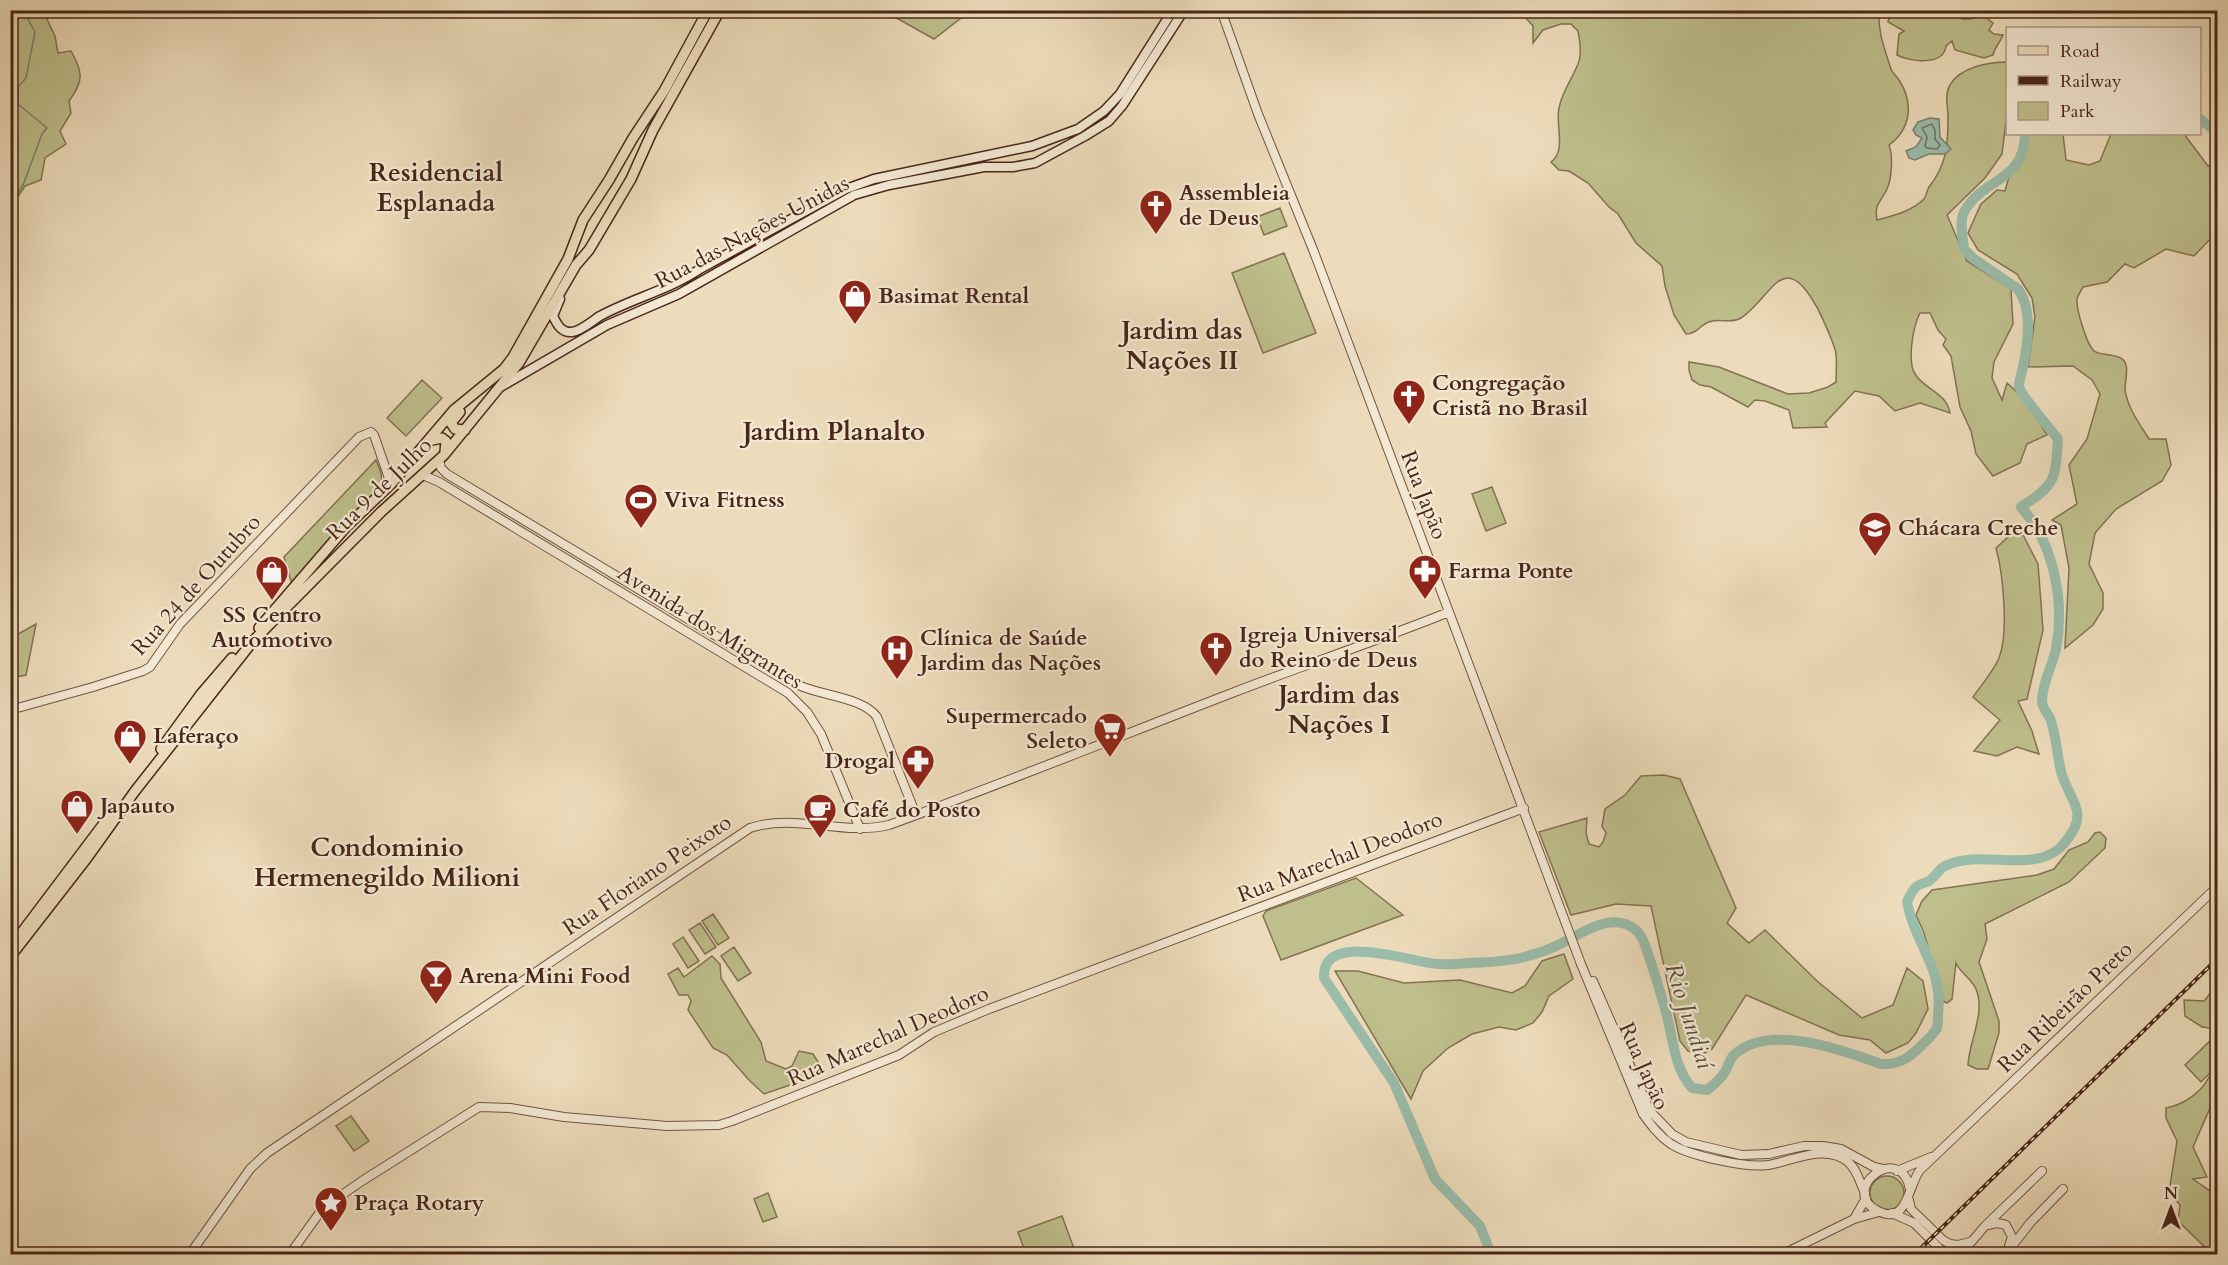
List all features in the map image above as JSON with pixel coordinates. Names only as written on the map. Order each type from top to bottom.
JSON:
[{"type":"main road","name":"Rua 9 de Julho","points":[[10,947],[201,694],[346,527],[391,484],[454,410],[504,369],[513,357],[560,274],[583,220],[628,145],[668,85],[708,10]]},
{"type":"main road","name":"Rua 9 de Julho","points":[[10,957],[253,641],[360,532],[441,458],[519,363],[576,265],[589,250],[631,179],[657,123],[720,10]]},
{"type":"main road","name":"Rua das Nações Unidas","points":[[569,280],[553,316],[559,328],[571,332],[614,309],[681,282],[700,269],[846,189],[874,179],[1032,146],[1078,129],[1104,111],[1120,94],[1173,10]]},
{"type":"main road","name":"Rua das Nações Unidas","points":[[501,386],[607,325],[679,294],[846,199],[889,185],[984,167],[1013,167],[1040,161],[1085,136],[1113,117],[1184,10]]},
{"type":"main road","points":[[1032,146],[1039,153],[1040,161]]},
{"type":"main road","points":[[1011,150],[1008,160],[1013,167]]},
{"type":"main road","points":[[615,170],[626,167],[630,171],[631,179]]},
{"type":"main road","points":[[588,212],[595,219],[606,222]]},
{"type":"main road","points":[[465,430],[455,429],[451,423],[467,404],[499,379],[504,369]]},
{"type":"main road","points":[[428,441],[442,438],[446,441],[441,458]]},
{"type":"main road","points":[[418,451],[415,470],[423,475]]},
{"type":"main road","points":[[360,532],[357,530],[360,522],[375,505],[377,499]]},
{"type":"main road","points":[[171,745],[203,701],[201,694]]},
{"type":"main road","points":[[47,909],[72,875],[70,867]]},
{"type":"street","name":"Rua Japão","points":[[1221,10],[1258,114],[1314,252],[1559,904],[1639,1104],[1656,1131],[1670,1144],[1684,1151],[1733,1163],[1758,1166],[1805,1155],[1822,1153],[1838,1156],[1854,1168],[1866,1196]]},
{"type":"street","name":"Rua 24 de Outubro","points":[[10,710],[93,687],[150,667],[188,616],[359,438],[371,432],[374,435],[391,484]]},
{"type":"street","name":"Avenida dos Migrantes","points":[[441,458],[441,468],[447,474],[807,690],[848,699],[868,707],[877,717],[916,815]]},
{"type":"street","name":"Avenida dos Migrantes","points":[[423,475],[439,482],[788,693],[807,712],[821,734],[860,829]]},
{"type":"street","name":"Avenida dos Migrantes","points":[[532,538],[540,539],[569,557],[576,558],[577,552]]},
{"type":"street","name":"Avenida dos Migrantes","points":[[600,579],[610,581],[657,609],[666,607]]},
{"type":"street","name":"Rua Floriano Peixoto","points":[[193,1251],[256,1161],[736,836],[758,826],[786,823],[860,829],[889,825],[1449,612]]},
{"type":"street","points":[[684,629],[691,629],[692,622]]},
{"type":"street","points":[[705,641],[704,633],[712,633]]},
{"type":"street","name":"Rua Marechal Deodoro","points":[[290,1254],[323,1208],[479,1107],[510,1108],[564,1117],[667,1126],[719,1125],[899,1055],[934,1032],[989,1009],[1524,808]]},
{"type":"street","name":"Rua Ribeirão Preto","points":[[1909,1198],[1910,1189],[1920,1170],[2217,886]]},
{"type":"street","name":"Rua Japão","points":[[1580,956],[1650,1111],[1672,1134],[1686,1142],[1741,1155],[1768,1154],[1804,1146],[1823,1146],[1841,1149],[1874,1167],[1883,1169]]},
{"type":"street","name":"Rua Ribeirão Preto","points":[[1897,1171],[1938,1154]]},
{"type":"street","points":[[1854,1219],[1866,1196],[1868,1180],[1875,1173],[1883,1169],[1897,1171],[1904,1176],[1910,1189]]},
{"type":"street","points":[[1961,1254],[1985,1226],[2042,1171]]},
{"type":"street","points":[[2007,1252],[2062,1189]]},
{"type":"street","points":[[1866,1196],[1871,1206],[1879,1212]]},
{"type":"street","points":[[1909,1198],[1911,1209],[1943,1240],[1958,1245],[1970,1242]]},
{"type":"street","points":[[1892,1213],[1904,1206],[1909,1198]]},
{"type":"street","points":[[1783,1254],[1854,1219],[1879,1212],[1892,1213],[1914,1223],[1945,1254]]},
{"type":"street","points":[[1985,1226],[1997,1222],[2006,1225],[2012,1237],[2007,1252]]},
{"type":"green space","points":[[11,10],[43,11],[55,36],[58,53],[71,51],[78,65],[80,76],[77,88],[69,101],[71,113],[60,131],[66,144],[45,158],[41,180],[25,186],[11,207]]},
{"type":"green space","points":[[884,10],[970,11],[934,39]]},
{"type":"green space","points":[[1524,10],[1879,11],[1879,26],[1884,47],[1892,71],[1904,89],[1908,115],[1902,131],[1889,145],[1890,179],[1877,206],[1877,220],[1896,215],[1919,203],[1925,197],[1940,170],[1947,145],[1947,93],[1950,85],[1968,70],[1992,63],[2006,62],[2006,120],[2002,154],[1985,178],[1947,215],[1967,261],[2011,289],[2013,324],[1994,362],[1992,378],[2002,400],[2007,383],[2026,400],[2047,435],[2027,444],[2020,463],[1993,476],[1976,454],[1971,431],[1960,407],[1951,356],[1943,345],[1946,339],[1938,330],[1930,313],[1920,313],[1917,319],[1911,361],[1915,374],[1945,401],[1950,413],[1920,403],[1895,411],[1879,396],[1855,391],[1825,423],[1827,427],[1793,428],[1789,410],[1765,401],[1755,400],[1748,407],[1711,387],[1700,385],[1692,380],[1689,362],[1719,367],[1788,394],[1809,393],[1836,382],[1836,354],[1815,304],[1804,287],[1794,279],[1785,278],[1777,282],[1741,318],[1733,321],[1709,322],[1693,333],[1686,334],[1674,315],[1665,286],[1662,266],[1636,243],[1618,214],[1588,183],[1569,171],[1559,170],[1551,162],[1556,157],[1560,144],[1558,115],[1560,102],[1579,60],[1579,35],[1571,24],[1561,24],[1543,30],[1533,43],[1533,26],[1524,16]]},
{"type":"green space","points":[[1891,11],[1966,11],[1962,19],[1971,19],[1981,14],[1993,23],[1989,30],[1994,34],[2003,35],[1993,55],[1984,58],[1955,50],[1952,41],[1939,57],[1918,61],[1897,55],[1899,34],[1904,31],[1888,22]]},
{"type":"green space","points":[[2025,135],[2063,135],[2066,160],[2089,165],[2100,161],[2111,135],[2185,135],[2208,166],[2217,163],[2217,236],[2214,235],[2194,256],[2166,249],[2134,268],[2125,264],[2107,282],[2083,287],[2077,298],[2080,318],[2091,347],[2098,353],[2117,356],[2124,361],[2127,371],[2126,396],[2131,409],[2149,439],[2166,439],[2171,465],[2162,481],[2116,509],[2095,533],[2089,564],[2103,593],[2103,609],[2093,625],[2065,648],[2069,568],[2061,525],[2052,520],[2077,504],[2069,465],[2087,439],[2100,394],[2092,380],[2073,366],[2028,367],[2035,317],[2032,298],[2017,274],[1978,250],[1968,233],[1981,204],[1997,190],[2005,191],[2010,173],[2024,155]]},
{"type":"green space","points":[[1280,208],[1287,226],[1264,235],[1257,217]]},
{"type":"green space","points":[[1284,253],[1316,333],[1263,353],[1232,273]]},
{"type":"green space","points":[[422,380],[442,398],[406,436],[387,418]]},
{"type":"green space","points":[[376,460],[381,473],[382,485],[341,526],[294,583],[291,581],[284,557]]},
{"type":"green space","points":[[1492,487],[1506,523],[1486,531],[1472,494]]},
{"type":"green space","points":[[2019,527],[2038,564],[2043,630],[2027,699],[2018,701],[2032,731],[2039,754],[2017,747],[1997,756],[1974,751],[2000,720],[1973,697],[1994,668],[2002,647],[2004,603],[1996,548]]},
{"type":"green space","points":[[36,624],[26,675],[11,678],[11,638]]},
{"type":"green space","points":[[1664,775],[1680,779],[1736,908],[1727,923],[1749,943],[1765,930],[1817,981],[1862,1018],[1893,1005],[1907,968],[1923,981],[1928,1009],[1916,1033],[1908,1043],[1886,1053],[1870,1040],[1839,1035],[1746,995],[1712,1049],[1703,1054],[1688,1051],[1680,1041],[1651,906],[1616,904],[1571,915],[1539,832],[1587,818],[1586,833],[1589,844],[1599,847],[1606,833],[1602,826],[1605,809],[1625,795],[1641,776]]},
{"type":"green space","points":[[2100,832],[2106,838],[2105,848],[2069,882],[1985,924],[1987,939],[1979,962],[1999,1021],[1999,1033],[1988,1069],[1977,1069],[1968,1065],[1978,1017],[1979,998],[1976,989],[1956,963],[1952,999],[1947,1003],[1943,1001],[1924,933],[1916,915],[1922,901],[1932,890],[2037,875],[2054,869],[2069,850],[2088,842],[2095,833]]},
{"type":"green space","points":[[1356,878],[1403,915],[1281,960],[1263,916],[1266,911]]},
{"type":"green space","points":[[713,914],[729,938],[718,945],[702,921]]},
{"type":"green space","points":[[700,923],[716,947],[705,954],[689,930]]},
{"type":"green space","points":[[683,937],[699,961],[688,968],[673,944]]},
{"type":"green space","points":[[734,947],[751,973],[738,981],[721,956]]},
{"type":"green space","points":[[1564,954],[1573,979],[1549,996],[1542,1012],[1533,1023],[1516,1030],[1499,1027],[1472,1034],[1448,1048],[1423,1071],[1411,1099],[1335,971],[1358,971],[1404,983],[1460,980],[1512,993],[1525,986],[1542,961]]},
{"type":"green space","points":[[712,956],[720,964],[721,978],[761,1042],[766,1061],[786,1069],[792,1066],[799,1051],[813,1054],[823,1070],[764,1094],[727,1055],[713,1048],[688,1010],[691,1001],[688,995],[679,995],[668,974],[678,968],[684,977]]},
{"type":"green space","points":[[2213,990],[2217,997],[2217,1029],[2202,1027],[2185,1016],[2184,1000],[2204,1001]]},
{"type":"green space","points":[[2214,1037],[2217,1040],[2217,1066],[2201,1082],[2185,1065]]},
{"type":"green space","points":[[2209,1077],[2217,1077],[2217,1106],[2211,1106],[2193,1147],[2207,1177],[2193,1179],[2217,1196],[2217,1242],[2210,1252],[2178,1221],[2180,1205],[2169,1192],[2177,1141],[2166,1118],[2166,1108],[2191,1097]]},
{"type":"green space","points":[[351,1116],[369,1141],[354,1151],[336,1126]]},
{"type":"green space","points":[[1887,1176],[1899,1181],[1904,1193],[1899,1205],[1887,1210],[1875,1205],[1870,1193],[1875,1181]]},
{"type":"green space","points":[[768,1193],[777,1217],[763,1222],[754,1199]]},
{"type":"green space","points":[[1062,1216],[1076,1254],[1026,1254],[1018,1232]]},
{"type":"water","points":[[1930,118],[1939,119],[1940,137],[1951,149],[1945,154],[1929,154],[1915,160],[1909,158],[1906,151],[1916,147],[1922,138],[1913,130],[1918,122]]},
{"type":"waterway","points":[[10,199],[15,198],[23,185],[42,134],[47,128],[18,104],[18,87],[26,78],[35,32],[23,10]]},
{"type":"waterway","name":"Rio Jundiaí","points":[[2201,120],[2218,133]]},
{"type":"waterway","name":"Rio Jundiaí","points":[[1491,1254],[1480,1226],[1435,1179],[1394,1083],[1324,978],[1327,963],[1337,955],[1370,952],[1442,964],[1504,961],[1548,949],[1599,925],[1619,922],[1637,931],[1643,941],[1666,1012],[1678,1062],[1692,1088],[1707,1090],[1722,1076],[1735,1054],[1750,1045],[1767,1041],[1807,1042],[1847,1052],[1881,1064],[1893,1063],[1903,1060],[1917,1050],[1934,1033],[1938,1025],[1937,983],[1907,902],[1913,890],[1929,881],[1943,867],[1959,861],[2019,860],[2048,856],[2060,848],[2074,828],[2077,820],[2076,806],[2062,775],[2053,728],[2042,701],[2056,649],[2058,593],[2049,555],[2042,538],[2021,507],[2042,492],[2052,479],[2058,439],[2030,404],[2019,386],[2028,337],[2023,297],[2018,289],[1974,259],[1964,249],[1962,230],[1964,212],[1972,201],[2018,162],[2023,150],[2025,135]]},
{"type":"railway","points":[[1915,1254],[2218,958]]},
{"type":"place","name":"Assembleia de Deus","points":[[1156,235]]},
{"type":"place","name":"Basimat Rental","points":[[855,325]]},
{"type":"place","name":"Congregação Cristã no Brasil","points":[[1409,425]]},
{"type":"place","name":"Viva Fitness","points":[[641,529]]},
{"type":"place","name":"Chácara Creche","points":[[1875,557]]},
{"type":"place","name":"Farma Ponte","points":[[1425,600]]},
{"type":"place","name":"SS Centro Automotivo","points":[[272,601]]},
{"type":"place","name":"Igreja Universal do Reino de Deus","points":[[1216,677]]},
{"type":"place","name":"Clínica de Saúde Jardim das Nações","points":[[897,680]]},
{"type":"place","name":"Supermercado Seleto","points":[[1110,758]]},
{"type":"place","name":"Laferaço","points":[[130,765]]},
{"type":"place","name":"Drogal","points":[[918,790]]},
{"type":"place","name":"Japauto","points":[[77,835]]},
{"type":"place","name":"Café do Posto","points":[[820,839]]},
{"type":"place","name":"Arena Mini Food","points":[[436,1005]]},
{"type":"place","name":"Praça Rotary","points":[[331,1232]]},
{"type":"district","name":"Residencial Esplanada","points":[[436,187]]},
{"type":"district","name":"Jardim das Nações II","points":[[1182,345]]},
{"type":"district","name":"Jardim Planalto","points":[[834,431]]},
{"type":"district","name":"Jardim das Nações I","points":[[1339,709]]},
{"type":"district","name":"Condominio Hermenegildo Milioni","points":[[387,862]]}]
